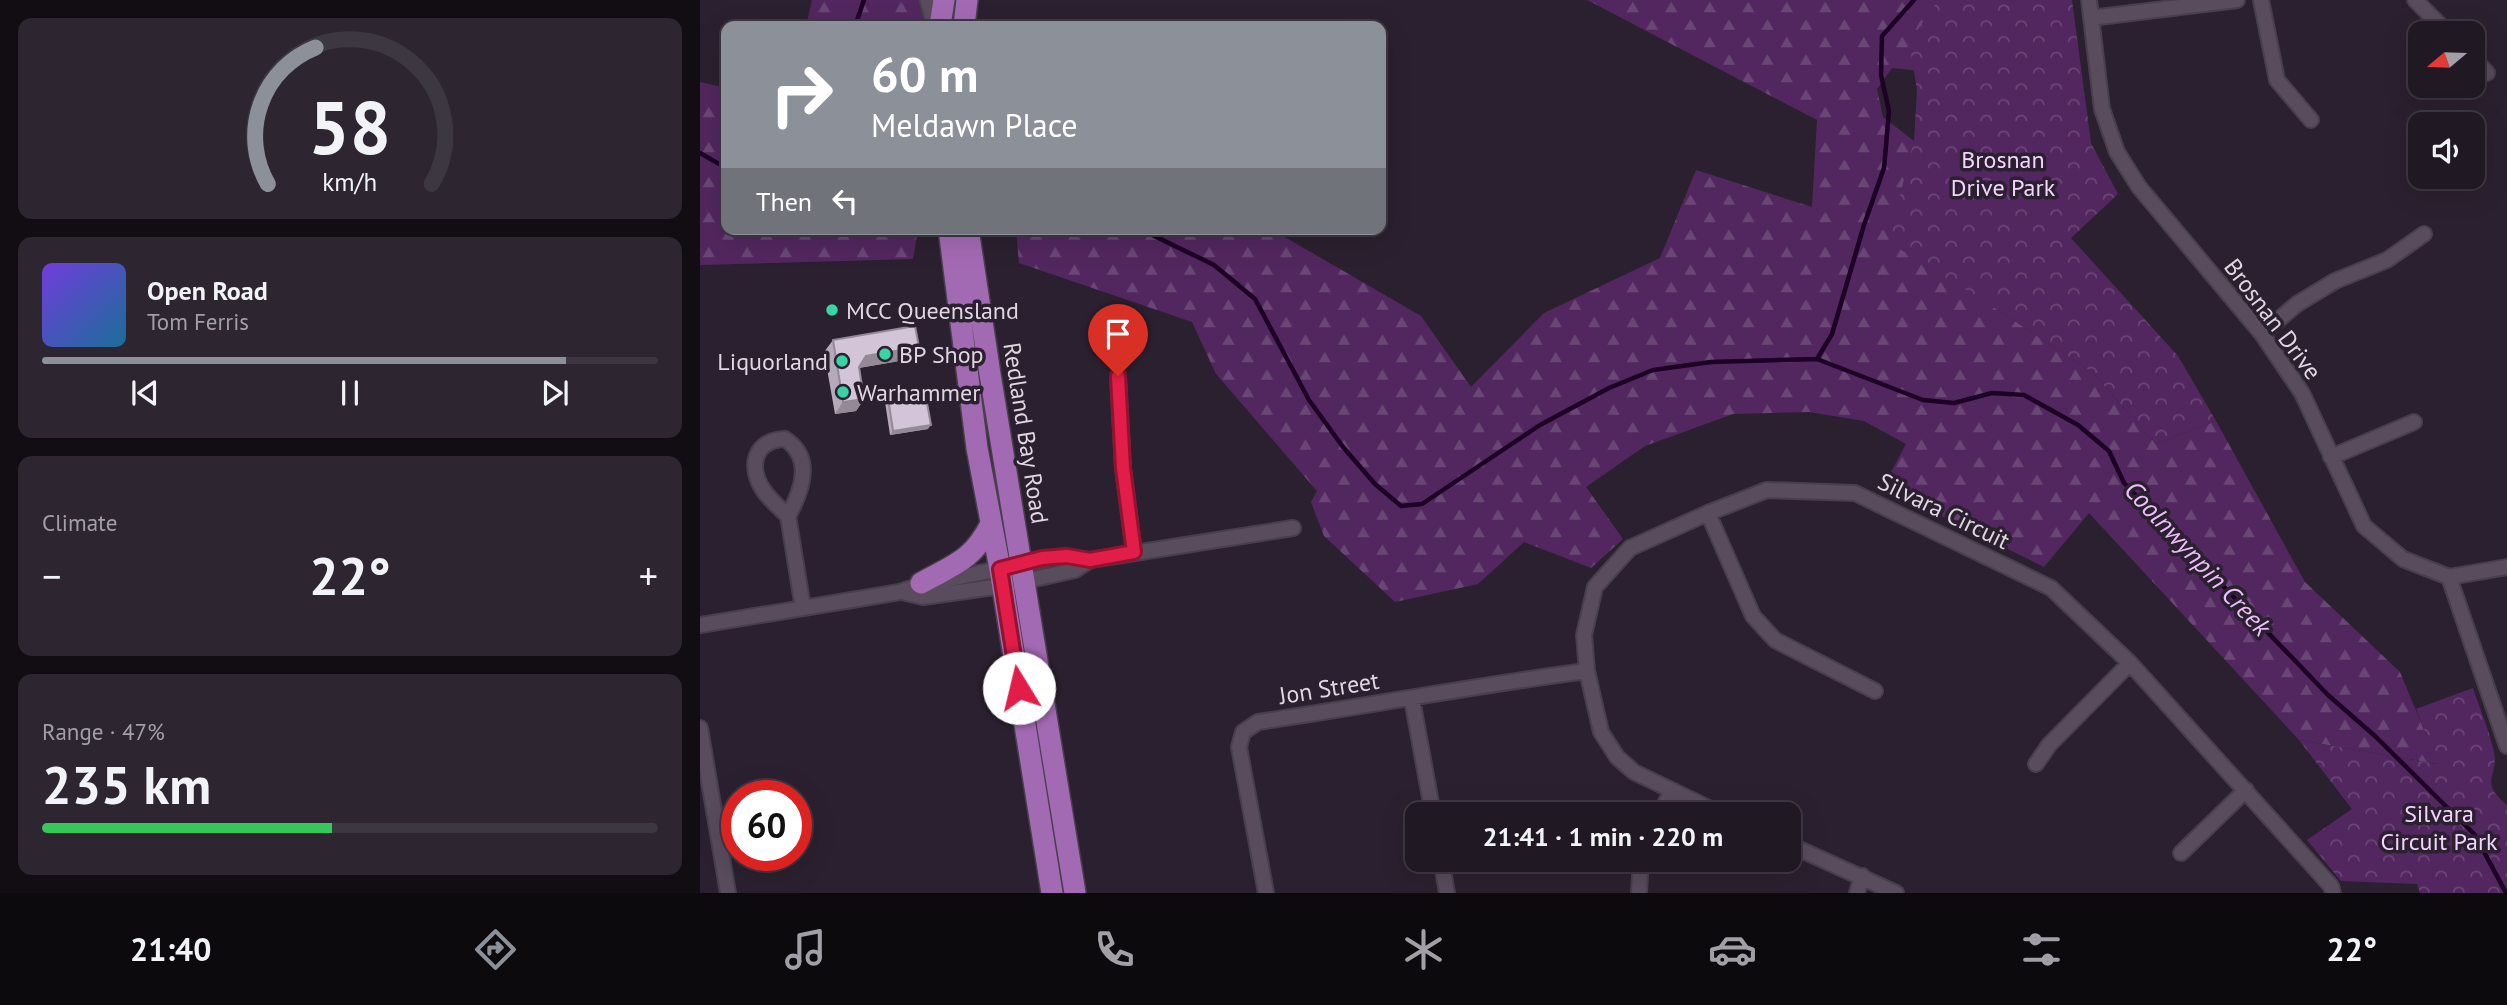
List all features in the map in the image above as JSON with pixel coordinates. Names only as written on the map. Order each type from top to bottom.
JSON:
[{"type":"main road","points":[[930,0],[937,21]]},
{"type":"main road","points":[[940,21],[944,0]]},
{"type":"main road","points":[[965,21],[967,0]]},
{"type":"main road","name":"Redland Bay Road","points":[[950,235],[977,448],[1001,577],[1052,893]]},
{"type":"main road","name":"Redland Bay Road","points":[[969,235],[1075,893]]},
{"type":"main road","points":[[921,583],[971,555],[991,524]]},
{"type":"street","name":"Brosnan Drive","points":[[2088,0],[2102,109],[2117,152],[2139,187],[2262,334],[2302,393],[2364,526],[2403,559],[2449,577]]},
{"type":"street","points":[[2091,18],[2237,0]]},
{"type":"street","points":[[2261,0],[2277,80],[2311,120]]},
{"type":"street","points":[[2415,0],[2436,21]]},
{"type":"street","points":[[2262,334],[2297,304],[2325,287],[2387,260],[2424,234]]},
{"type":"street","points":[[1118,376],[1123,468],[1134,552]]},
{"type":"street","points":[[2331,457],[2414,422]]},
{"type":"street","points":[[788,516],[800,494],[802,462],[793,445],[785,439],[775,440],[764,444],[757,453],[757,477],[773,502],[788,516],[803,608]]},
{"type":"street","name":"Silvara Circuit","points":[[1694,802],[1633,772],[1617,757],[1601,732],[1587,671],[1584,635],[1595,587],[1630,548],[1768,490],[1856,493],[2051,588],[2130,663],[2331,886],[2333,893]]},
{"type":"street","points":[[1708,513],[1753,616],[1775,640],[1875,691]]},
{"type":"street","points":[[900,592],[923,597],[1023,572],[1042,558],[1067,556],[1090,560],[1293,528]]},
{"type":"street","points":[[2507,567],[2449,577],[2507,747]]},
{"type":"street","points":[[700,625],[900,592],[921,583],[1001,577]]},
{"type":"street","points":[[2036,764],[2049,745],[2130,663]]},
{"type":"street","name":"Jon Street","points":[[1266,893],[1239,747],[1243,732],[1258,722],[1412,699],[1487,684],[1587,671]]},
{"type":"street","points":[[1412,699],[1431,802]]},
{"type":"street","points":[[700,729],[729,893]]},
{"type":"street","points":[[2181,853],[2246,790]]},
{"type":"street","points":[[1666,802],[1671,792]]},
{"type":"street","points":[[1801,850],[1896,893]]},
{"type":"street","points":[[1443,872],[1447,893]]},
{"type":"street","points":[[1639,893],[1641,872]]},
{"type":"street","points":[[1857,893],[1861,876]]},
{"type":"green space","points":[[812,0],[925,0],[925,21],[807,21]]},
{"type":"green space","points":[[1587,0],[2043,0],[1921,71],[1892,68],[1877,89],[1883,117],[1914,141],[1989,304],[2092,372],[2156,444],[2216,421],[2305,582],[2400,672],[2438,764],[2299,740],[2089,513],[2044,567],[1883,487],[1906,444],[1864,421],[1809,412],[1733,414],[1645,446],[1586,487],[1623,539],[1591,568],[1524,542],[1478,584],[1395,602],[1324,536],[1311,502],[1317,491],[1216,374],[1192,322],[1019,263],[1017,235],[1281,235],[1421,316],[1471,387],[1544,313],[1660,258],[1696,170],[1812,207],[1817,120]]},
{"type":"green space","name":"Brosnan Drive Park","points":[[1938,0],[2072,0],[2091,143],[2118,194],[2071,238],[2178,356],[2216,421],[2156,444],[2092,372],[1888,242],[1914,141],[1917,90],[1909,42]]},
{"type":"green space","points":[[700,82],[721,87],[721,235],[917,235],[913,259],[700,265]]},
{"type":"green space","name":"Silvara Circuit Park","points":[[2473,688],[2494,752],[2491,784],[2498,797],[2507,805],[2507,893],[2420,893],[2417,884],[2341,881],[2307,840],[2352,809],[2299,740],[2437,764],[2416,709]]},
{"type":"building","points":[[915,326],[919,347],[866,356],[859,367],[864,399],[843,402],[833,340]]},
{"type":"building","points":[[925,392],[931,425],[893,431],[888,398]]},
{"type":"waterway","points":[[857,21],[864,0]]},
{"type":"waterway","name":"Coolnwynpin Creek","points":[[1817,359],[1832,334],[1884,168],[1889,111],[1881,75],[1882,36],[1914,0]]},
{"type":"waterway","name":"Coolnwynpin Creek","points":[[700,153],[721,165]]},
{"type":"waterway","name":"Coolnwynpin Creek","points":[[1152,235],[1214,265],[1255,299],[1309,400],[1343,447],[1375,484],[1401,506],[1422,504],[1540,425],[1609,388],[1653,370],[1711,362],[1817,359],[1923,400],[1954,403],[1992,393],[2024,395],[2078,425],[2109,451],[2124,483],[2328,695],[2375,736],[2475,835],[2506,893]]},
{"type":"place","name":"MCC Queensland","points":[[832,310]]},
{"type":"place","name":"BP Shop","points":[[885,354]]},
{"type":"place","name":"Liquorland","points":[[842,361]]},
{"type":"place","name":"Warhammer","points":[[843,392]]},
{"type":"route","points":[[1019,688],[1000,569],[1042,558],[1067,556],[1090,560],[1134,552],[1123,468],[1118,376]]}]
